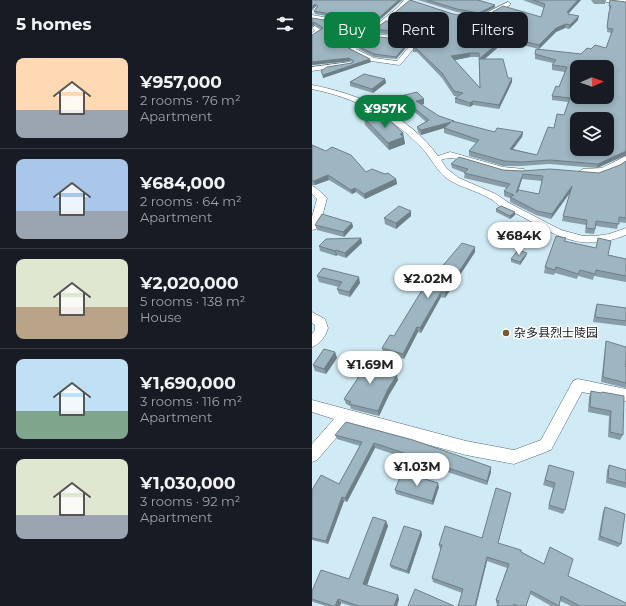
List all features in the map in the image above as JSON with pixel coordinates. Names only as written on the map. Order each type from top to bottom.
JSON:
[{"type":"lane","points":[[607,0],[626,2]]},
{"type":"lane","points":[[380,24],[409,1]]},
{"type":"lane","points":[[493,12],[508,4]]},
{"type":"lane","points":[[312,17],[324,19]]},
{"type":"lane","points":[[312,35],[319,31],[315,28]]},
{"type":"lane","points":[[354,48],[352,50],[373,60],[399,63],[412,48]]},
{"type":"lane","points":[[312,69],[350,64]]},
{"type":"lane","points":[[312,87],[342,94],[373,107],[392,118],[418,140],[444,170],[456,180],[475,190],[494,196],[502,204],[517,210],[562,235],[580,239],[600,240],[626,231]]},
{"type":"lane","points":[[435,158],[450,155],[503,170],[528,171]]},
{"type":"lane","points":[[576,172],[598,173],[615,166],[626,159]]},
{"type":"lane","points":[[312,189],[322,198],[316,221],[312,227]]},
{"type":"lane","points":[[312,317],[321,322],[322,328],[319,335],[312,342]]},
{"type":"lane","points":[[312,406],[466,448],[514,457],[546,446],[578,385],[626,395]]},
{"type":"lane","points":[[312,455],[346,416]]},
{"type":"building","points":[[312,0],[399,0],[380,17],[380,12],[324,13],[314,11],[318,6],[315,4],[312,7]]},
{"type":"building","points":[[410,0],[447,12],[396,12]]},
{"type":"building","points":[[427,0],[478,0],[495,5],[481,12],[457,9]]},
{"type":"building","points":[[533,0],[578,0],[567,12],[569,13],[568,14],[579,16],[570,25],[566,24],[556,28],[539,45],[528,42],[528,13],[541,17],[545,4]]},
{"type":"building","points":[[610,0],[626,2],[626,151],[598,164],[550,160],[521,162],[504,161],[469,151],[479,140],[444,128],[451,122],[421,130],[417,127],[429,120],[401,96],[417,92],[424,99],[416,101],[439,116],[454,121],[452,121],[495,132],[497,128],[523,132],[510,149],[537,155],[548,127],[554,128],[557,114],[564,115],[570,98],[552,96],[556,86],[559,87],[567,67],[552,65],[556,60],[535,54],[536,49],[581,54],[587,48],[591,49],[595,45],[606,48],[613,29],[607,28],[611,6],[609,6]]},
{"type":"building","points":[[503,6],[524,12],[492,12]]},
{"type":"building","points":[[449,13],[457,15],[457,48],[492,48],[479,59],[503,59],[508,78],[512,78],[499,105],[473,101],[470,103],[455,98],[463,93],[454,91],[442,73],[416,48],[449,48]],"holes":[[[479,53],[480,88],[451,56]]]},
{"type":"building","points":[[312,18],[324,20],[324,48],[348,48],[370,59],[323,75],[321,71],[327,67],[352,63],[354,61],[349,58],[312,62],[312,35],[323,28],[314,22],[312,23]]},
{"type":"building","points":[[388,21],[388,31],[380,30],[380,25]]},
{"type":"building","points":[[380,37],[388,38],[388,48],[403,48],[396,57],[374,54],[362,48],[380,48]]},
{"type":"building","points":[[364,74],[385,79],[372,89],[350,82]]},
{"type":"building","points":[[375,116],[377,119],[386,117],[403,133],[400,134],[404,137],[388,143],[364,118]]},
{"type":"building","points":[[312,145],[326,151],[332,147],[351,155],[366,172],[372,169],[385,174],[388,173],[396,179],[364,194],[355,188],[351,190],[328,175],[312,181]]},
{"type":"building","points":[[459,157],[503,170],[522,171],[550,169],[599,173],[620,165],[626,161],[626,218],[619,217],[619,224],[596,221],[595,229],[586,228],[587,220],[563,216],[572,186],[552,214],[537,211],[510,197],[514,195],[504,191],[510,184],[464,173],[468,169],[451,164]],"holes":[[[523,174],[543,176],[539,194],[519,190],[516,193]]]},
{"type":"building","points":[[399,206],[411,211],[396,223],[384,218]]},
{"type":"building","points":[[501,206],[515,212],[510,216],[496,209]]},
{"type":"building","points":[[322,214],[352,223],[343,232],[315,225]]},
{"type":"building","points":[[556,236],[566,238],[564,241],[596,248],[598,238],[611,241],[608,255],[626,259],[626,276],[596,270],[595,274],[580,270],[578,274],[556,267],[555,270],[545,267]]},
{"type":"building","points":[[361,238],[345,253],[319,246],[326,239]]},
{"type":"building","points":[[462,243],[475,247],[445,293],[441,292],[420,328],[417,327],[403,354],[382,348],[390,335],[394,336],[430,277],[427,276],[434,267],[440,269]]},
{"type":"building","points":[[518,250],[527,253],[520,262],[511,259]]},
{"type":"building","points":[[323,268],[359,277],[349,292],[337,289],[342,282],[317,276]]},
{"type":"building","points":[[597,304],[626,308],[626,321],[595,317]]},
{"type":"building","points":[[606,341],[626,347],[626,383],[603,377]]},
{"type":"building","points":[[324,349],[335,352],[324,369],[313,365]]},
{"type":"building","points":[[360,357],[383,367],[381,370],[397,375],[388,389],[378,411],[349,404],[351,402],[344,399],[362,372],[352,367]]},
{"type":"building","points":[[591,391],[624,396],[623,435],[610,432],[611,411],[590,407]]},
{"type":"building","points":[[346,422],[413,440],[491,467],[487,481],[374,443],[345,498],[342,497],[326,541],[312,538],[312,490],[321,475],[339,484],[362,442],[335,435]]},
{"type":"building","points":[[549,465],[574,472],[565,510],[549,505],[555,483],[545,480]]},
{"type":"building","points":[[609,465],[626,470],[626,483],[608,478]]},
{"type":"building","points":[[402,472],[438,483],[432,501],[395,490]]},
{"type":"building","points":[[496,488],[511,493],[498,543],[521,550],[521,552],[544,564],[550,547],[573,559],[568,576],[626,603],[626,606],[580,606],[561,596],[559,606],[531,591],[526,606],[518,606],[514,604],[514,606],[497,606],[499,601],[496,600],[509,564],[487,557],[475,606],[458,606],[463,589],[432,578],[442,545],[439,545],[445,526],[482,538]]},
{"type":"building","points":[[605,507],[625,514],[621,544],[600,536]]},
{"type":"building","points":[[373,517],[386,521],[363,584],[398,595],[394,606],[359,606],[338,599],[335,606],[333,606],[312,599],[312,591],[321,570],[349,579]]},
{"type":"building","points":[[404,526],[421,531],[407,571],[390,565]]},
{"type":"building","points":[[415,589],[454,606],[408,606]]},
{"type":"place","name":"杂多县烈士陵园","points":[[506,333]]}]
